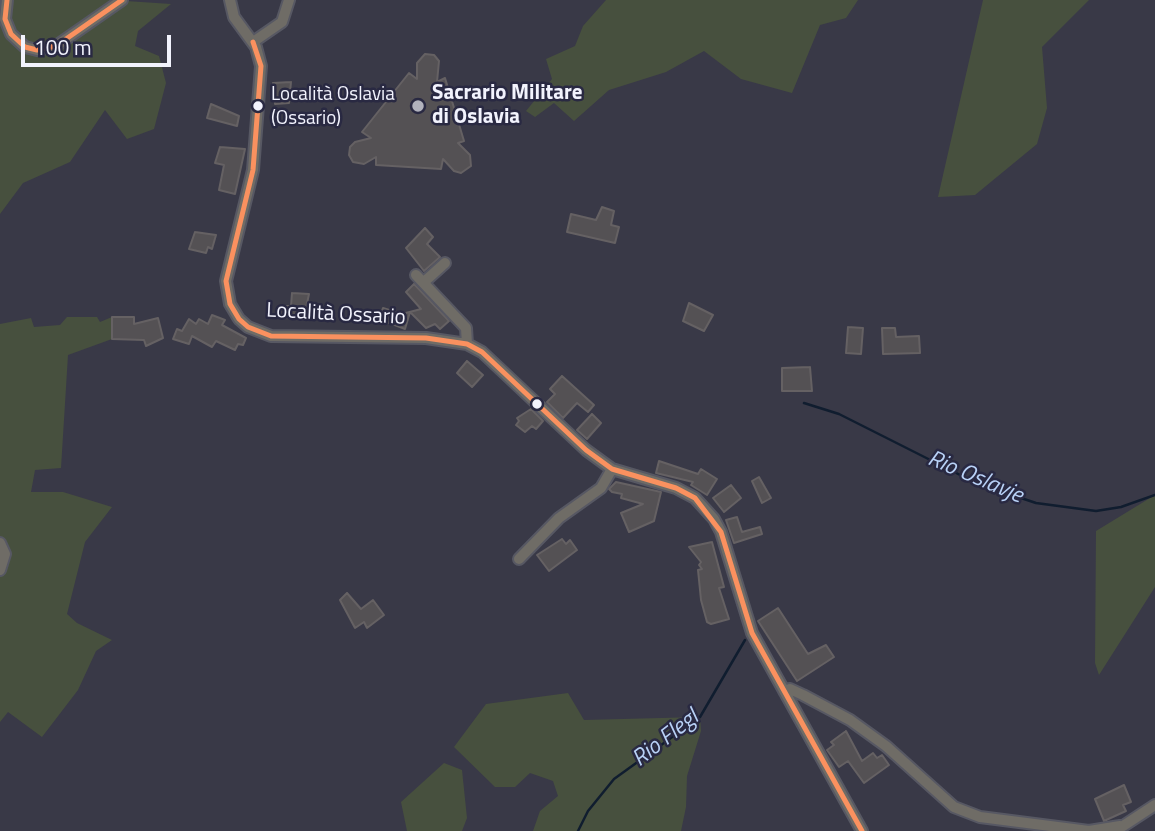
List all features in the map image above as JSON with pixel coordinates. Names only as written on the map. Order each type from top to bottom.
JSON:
[{"type":"street","points":[[7,0],[5,19],[10,34],[19,44],[37,50],[56,46],[122,0]]},
{"type":"street","name":"Località Ossario","points":[[230,0],[234,17],[253,42],[261,66],[253,170],[226,281],[230,304],[239,319],[247,327],[271,335],[426,338],[467,344],[494,363],[586,450],[612,469]]},
{"type":"street","points":[[253,42],[282,22],[289,0]]},
{"type":"street","name":"Località Ossario","points":[[445,263],[420,278],[466,328],[467,344]]},
{"type":"street","points":[[519,559],[559,517],[601,488],[612,469],[676,488],[704,506],[721,531],[738,597],[752,633],[862,831]]},
{"type":"street","points":[[0,543],[5,554],[0,570]]},
{"type":"street","points":[[783,691],[790,689],[850,720],[886,746],[954,807],[980,817],[1089,831],[1118,828],[1155,805]]},
{"type":"green space","points":[[0,0],[111,0],[171,4],[138,31],[135,46],[159,56],[166,83],[154,129],[127,139],[105,110],[70,162],[23,183],[0,214]]},
{"type":"green space","points":[[606,0],[858,0],[846,18],[820,25],[792,93],[741,79],[704,51],[666,72],[609,90],[574,121],[554,103],[535,117],[526,111],[552,79],[546,59],[575,46],[583,26]]},
{"type":"green space","points":[[983,0],[1089,0],[1042,47],[1047,108],[1037,144],[975,195],[938,197]]},
{"type":"green space","points":[[67,317],[97,317],[100,322],[112,317],[112,339],[68,355],[61,468],[35,470],[31,492],[63,492],[112,507],[85,542],[67,614],[77,623],[112,640],[96,651],[78,690],[42,737],[8,712],[0,722],[0,324],[31,318],[34,327],[60,325]]},
{"type":"green space","points":[[1155,495],[1155,587],[1099,675],[1095,663],[1096,531]]},
{"type":"green space","points":[[568,693],[584,720],[700,717],[701,731],[687,776],[686,807],[681,831],[533,831],[540,811],[558,796],[553,781],[530,773],[515,787],[495,787],[454,747],[486,704]]},
{"type":"green space","points":[[444,763],[462,770],[467,818],[462,831],[407,831],[401,802]]},
{"type":"building","name":"Sacrario Militare di Oslavia","points":[[425,54],[434,55],[439,61],[437,82],[445,78],[464,141],[458,143],[470,155],[471,166],[461,173],[454,171],[443,159],[441,169],[376,165],[376,157],[364,164],[353,162],[349,155],[350,147],[355,142],[371,138],[362,132],[409,73],[417,79],[417,63]]},
{"type":"building","points":[[291,82],[289,103],[275,104],[273,83]]},
{"type":"building","points":[[211,104],[239,116],[237,126],[207,118]]},
{"type":"building","points":[[220,147],[245,149],[235,194],[219,190],[224,165],[215,163]]},
{"type":"building","points":[[602,207],[614,211],[611,225],[619,227],[615,243],[567,232],[571,214],[596,220]]},
{"type":"building","points":[[425,228],[433,237],[427,244],[440,257],[424,271],[406,248]]},
{"type":"building","points":[[195,232],[216,235],[212,249],[208,247],[206,253],[189,249]]},
{"type":"building","points":[[414,284],[449,321],[440,329],[435,324],[426,328],[410,312],[405,329],[379,319],[383,308],[402,314],[421,309],[406,292]]},
{"type":"building","points":[[292,293],[309,294],[304,318],[280,317],[281,306],[291,306]]},
{"type":"building","points":[[689,303],[713,315],[704,331],[683,321]]},
{"type":"building","points":[[212,315],[225,320],[222,325],[246,338],[243,345],[238,344],[235,350],[216,341],[212,347],[192,336],[189,344],[173,339],[177,329],[182,331],[189,319],[196,324],[199,319],[208,324]]},
{"type":"building","points":[[112,317],[134,317],[134,324],[158,318],[163,338],[146,346],[144,340],[112,339]]},
{"type":"building","points":[[848,327],[863,328],[861,354],[846,353]]},
{"type":"building","points":[[882,328],[895,328],[896,337],[919,336],[920,353],[883,354]]},
{"type":"building","points":[[467,361],[483,375],[472,387],[457,373]]},
{"type":"building","points":[[810,367],[812,391],[782,391],[782,368]]},
{"type":"building","points":[[562,376],[594,405],[588,412],[577,403],[563,418],[547,402],[555,394],[550,389]]},
{"type":"building","points":[[531,409],[543,421],[536,429],[532,426],[525,432],[516,425],[519,421],[517,418]]},
{"type":"building","points":[[592,414],[601,423],[587,439],[577,430]]},
{"type":"building","points":[[659,461],[698,474],[701,469],[717,479],[707,495],[691,485],[693,482],[656,473]]},
{"type":"building","points":[[759,477],[771,498],[762,503],[752,481]]},
{"type":"building","points":[[616,482],[661,492],[654,521],[629,532],[621,513],[643,504],[621,498],[622,494],[612,492],[609,489]]},
{"type":"building","points":[[731,485],[741,498],[724,512],[713,498]]},
{"type":"building","points":[[737,517],[742,532],[760,527],[762,534],[734,543],[726,520]]},
{"type":"building","points":[[562,539],[566,544],[570,540],[577,550],[549,571],[537,555]]},
{"type":"building","points":[[712,542],[724,587],[719,588],[729,619],[711,624],[707,622],[701,600],[698,570],[702,569],[699,565],[701,562],[689,547]]},
{"type":"building","points":[[347,593],[361,609],[373,600],[384,615],[367,628],[364,622],[355,628],[340,600]]},
{"type":"building","points":[[778,608],[808,654],[826,645],[834,657],[797,681],[758,621]]},
{"type":"building","points":[[846,731],[862,761],[873,753],[877,758],[882,755],[889,765],[864,783],[848,761],[839,767],[827,750],[834,745],[831,742]]},
{"type":"building","points":[[1124,785],[1131,802],[1123,805],[1126,811],[1104,821],[1095,799]]},
{"type":"waterway","name":"Rio Oslavje","points":[[804,403],[839,414],[976,483],[1036,503],[1096,511],[1121,507],[1155,495]]},
{"type":"waterway","name":"Rio Flegl","points":[[578,831],[588,811],[614,779],[700,717],[745,640]]},
{"type":"transit line","points":[[7,0],[5,19],[11,34],[25,47],[37,50],[56,46],[122,0]]},
{"type":"transit line","points":[[253,42],[261,66],[253,170],[226,281],[230,304],[239,319],[248,327],[271,336],[426,338],[467,344],[482,352],[586,450],[612,469],[676,488],[695,498],[721,532],[752,633],[862,831]]},
{"type":"place","name":"Località Oslavia (Ossario)","points":[[258,106]]},
{"type":"place","name":"Sacrario Militare di Oslavia","points":[[418,106]]}]
